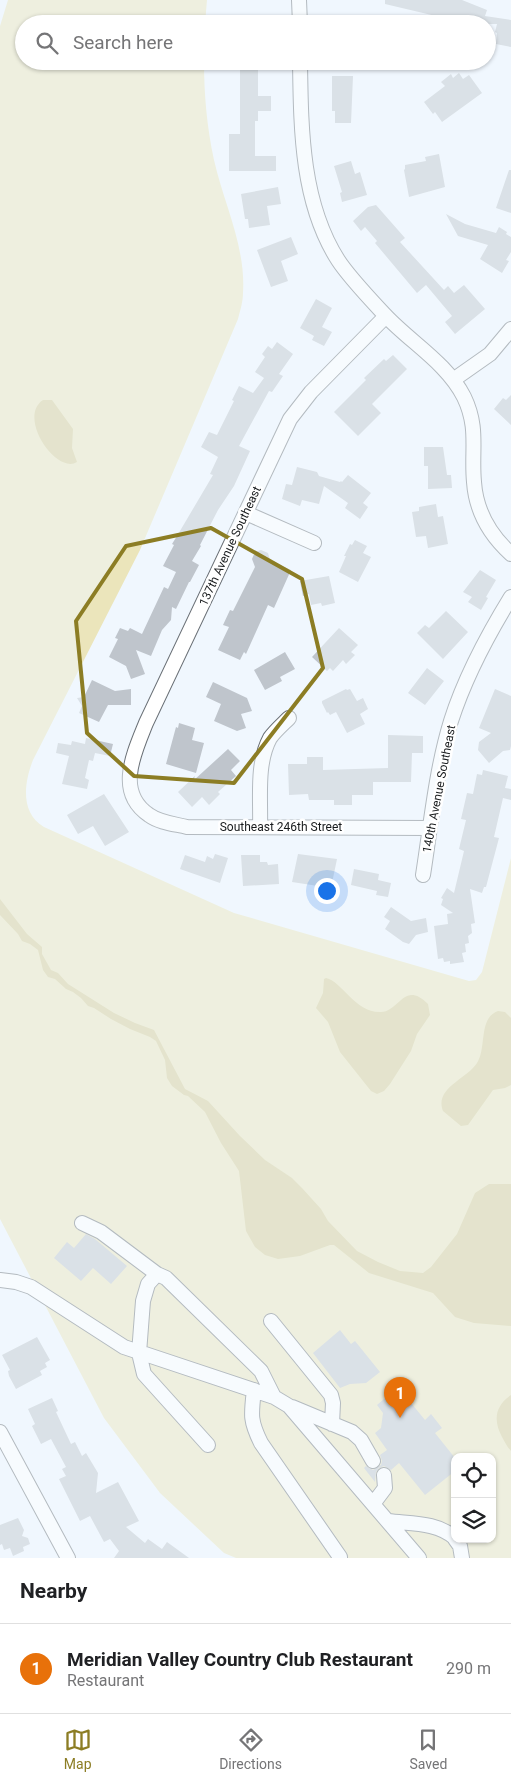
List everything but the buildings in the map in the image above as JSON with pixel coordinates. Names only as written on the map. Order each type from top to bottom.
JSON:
[{"type":"street","points":[[299,0],[300,15]]},
{"type":"street","points":[[300,70],[303,138],[307,168],[316,208],[324,231],[339,261],[386,316],[438,363],[463,395],[472,418],[475,438],[474,482],[477,501],[484,522],[502,546],[511,554]]},
{"type":"street","name":"137th Avenue Southeast","points":[[138,804],[131,790],[129,778],[137,744],[290,419],[311,392],[386,316]]},
{"type":"street","points":[[453,380],[490,354],[511,328]]},
{"type":"street","points":[[246,513],[314,543]]},
{"type":"street","name":"140th Avenue Southeast","points":[[423,875],[440,766],[451,720],[472,668],[495,622],[511,597]]},
{"type":"street","points":[[260,827],[261,778],[264,752],[271,736],[289,718]]},
{"type":"street","name":"Southeast 246th Street","points":[[138,804],[149,815],[162,821],[187,827],[430,828]]},
{"type":"street","points":[[82,1223],[101,1232],[157,1274],[166,1278],[261,1371],[274,1397]]},
{"type":"street","points":[[157,1274],[148,1284],[144,1301],[139,1353],[144,1374],[208,1445]]},
{"type":"street","points":[[0,1280],[16,1282],[31,1287],[124,1347],[274,1397],[289,1406],[352,1432],[361,1440],[373,1460]]},
{"type":"street","points":[[271,1321],[332,1395],[332,1424]]},
{"type":"street","points":[[254,1390],[251,1417],[253,1428],[261,1443],[340,1557]]},
{"type":"street","points":[[289,1406],[419,1558]]},
{"type":"street","points":[[0,1432],[67,1558]]},
{"type":"street","points":[[373,1504],[385,1488],[384,1475]]},
{"type":"street","points":[[388,1522],[434,1526],[451,1535]]},
{"type":"street","points":[[458,1543],[462,1558]]},
{"type":"highlighted area","points":[[211,528],[302,579],[323,668],[234,783],[134,776],[87,733],[76,621],[126,546]]},
{"type":"shaded area","points":[[8,0],[207,0],[206,15],[15,15],[15,70],[204,70],[206,111],[214,160],[238,242],[243,276],[242,300],[238,319],[140,550],[33,760],[26,788],[26,797],[31,814],[44,827],[234,913],[469,981],[476,980],[482,972],[511,858],[511,1558],[236,1558],[224,1553],[160,1493],[104,1418],[0,1219],[0,26]]},
{"type":"shaded area","points":[[43,400],[52,400],[73,429],[72,448],[77,462],[68,464],[59,460],[50,453],[42,442],[34,419],[36,408]]},
{"type":"shaded area","points":[[0,899],[27,934],[42,947],[42,954],[51,970],[58,973],[68,984],[114,1013],[154,1030],[185,1089],[208,1101],[265,1160],[292,1178],[321,1209],[328,1221],[357,1251],[400,1271],[423,1273],[431,1267],[457,1234],[475,1193],[489,1184],[511,1184],[511,1326],[474,1323],[455,1317],[433,1293],[369,1273],[334,1245],[300,1256],[278,1259],[265,1255],[255,1247],[246,1231],[239,1171],[221,1143],[205,1112],[188,1096],[172,1086],[167,1078],[165,1060],[156,1041],[88,1006],[73,992],[66,989],[55,979],[48,977],[43,970],[38,950],[22,941],[0,915]]},
{"type":"shaded area","points":[[326,978],[338,985],[357,1003],[372,1011],[381,1012],[387,1010],[408,996],[413,995],[420,997],[428,1004],[430,1015],[417,1034],[411,1051],[384,1091],[377,1094],[371,1091],[340,1052],[328,1022],[316,1008],[323,993],[324,979]]},
{"type":"shaded area","points":[[498,1011],[505,1012],[511,1018],[511,1085],[493,1090],[468,1125],[461,1126],[443,1111],[441,1103],[443,1096],[453,1084],[477,1063],[482,1050],[485,1027],[492,1015]]},
{"type":"shaded area","points":[[511,1395],[511,1451],[499,1431],[497,1414],[502,1404]]},
{"type":"place","name":"Meridian Valley Country Club Restaurant","points":[[400,1418]]}]
